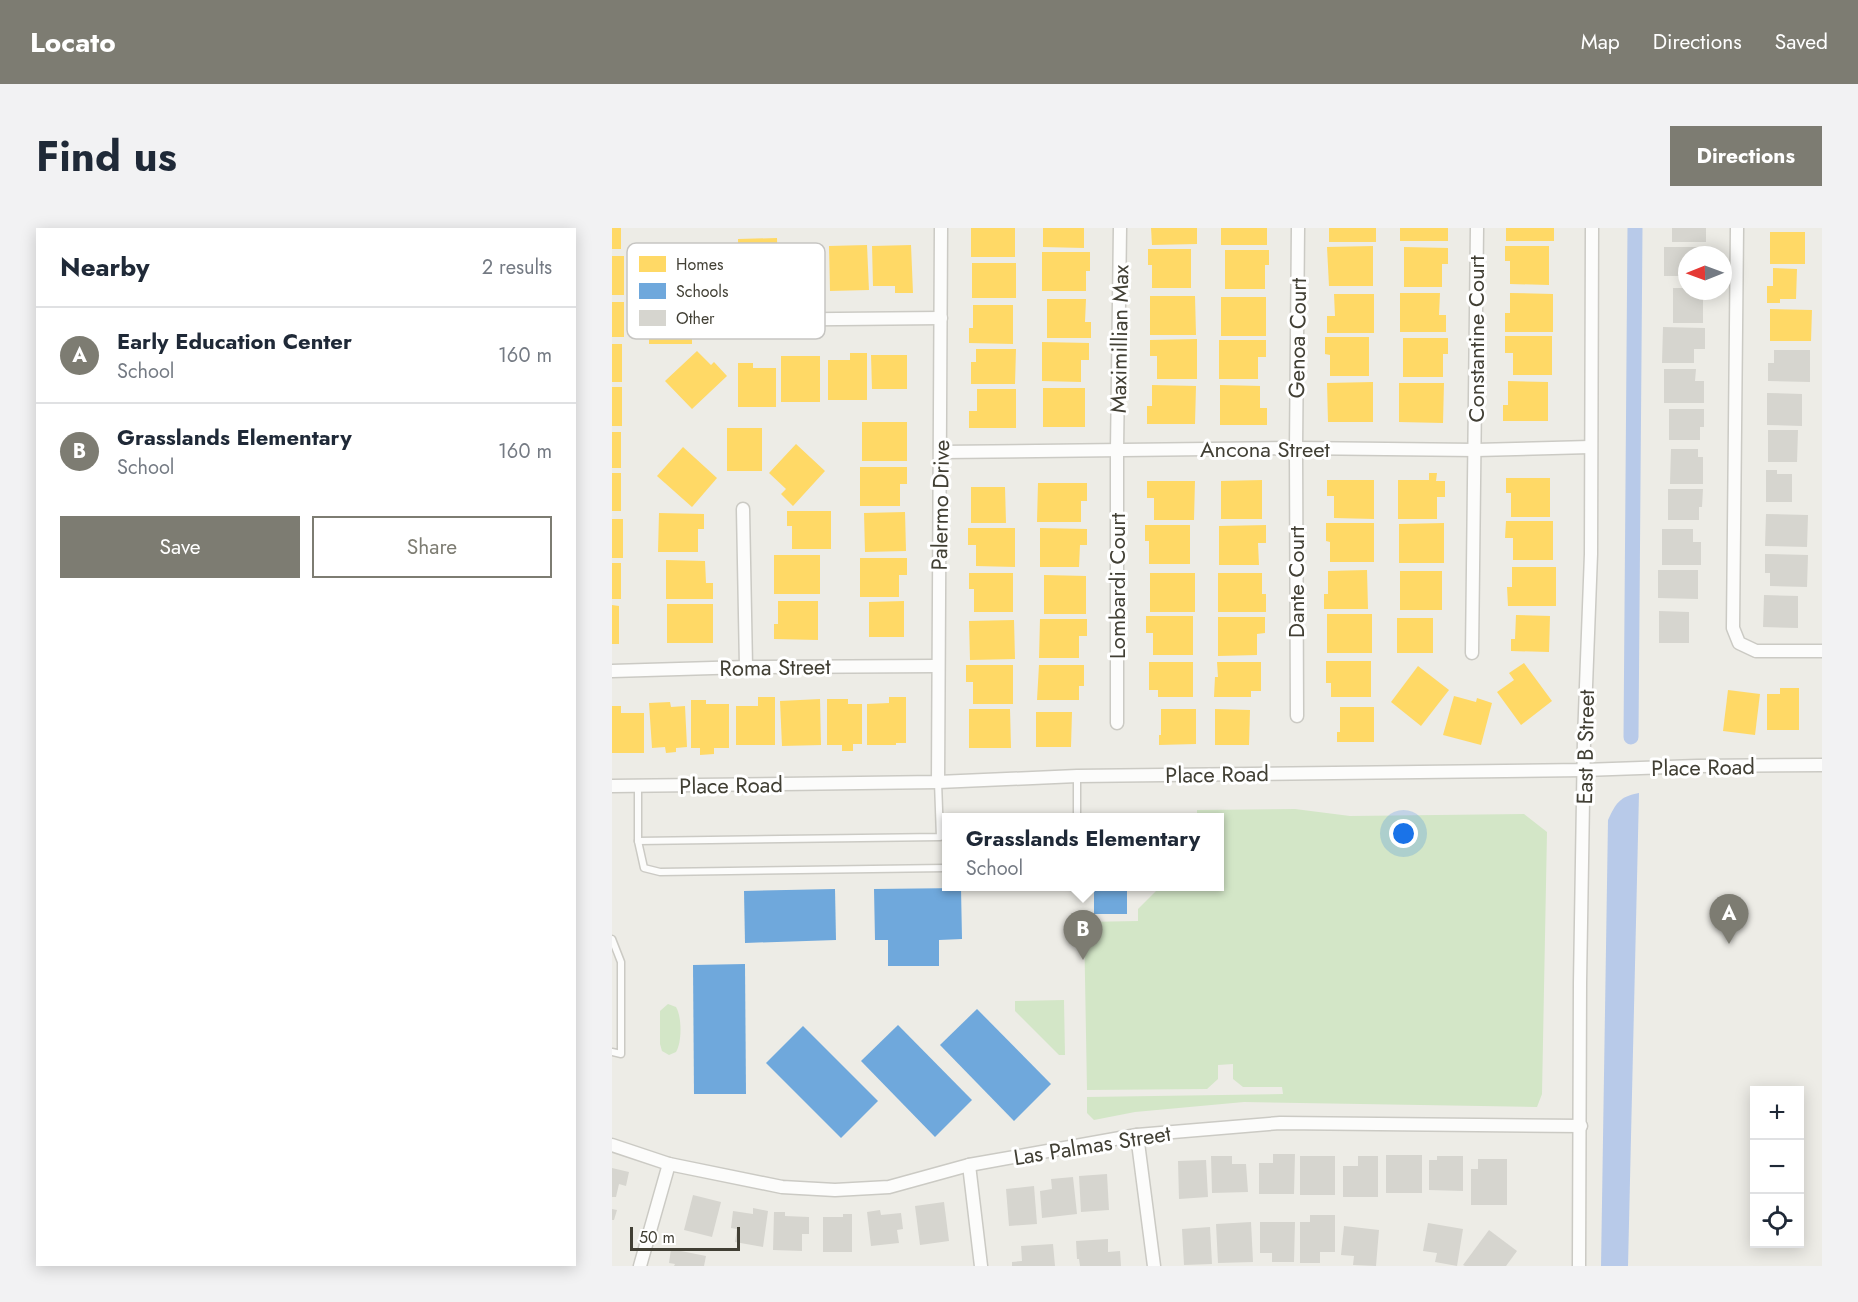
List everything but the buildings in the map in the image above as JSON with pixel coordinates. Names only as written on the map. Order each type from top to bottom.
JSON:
[{"type":"street","name":"Palermo Drive","points":[[938,782],[941,228]]},
{"type":"street","name":"Maximillian Max","points":[[1117,450],[1120,228]]},
{"type":"street","name":"Genoa Court","points":[[1296,448],[1298,228]]},
{"type":"street","name":"Constantine Court","points":[[1472,653],[1477,228]]},
{"type":"street","name":"East B Street","points":[[1580,1266],[1580,983],[1591,554],[1592,228]]},
{"type":"street","points":[[1737,228],[1732,628],[1739,643],[1756,651],[1822,651]]},
{"type":"street","points":[[825,319],[941,318]]},
{"type":"street","name":"Ancona Street","points":[[941,452],[1296,448],[1476,450],[1590,447]]},
{"type":"street","name":"Dante Court","points":[[1296,448],[1297,716]]},
{"type":"street","name":"Lombardi Court","points":[[1117,450],[1117,723]]},
{"type":"street","points":[[743,509],[746,667]]},
{"type":"street","name":"Roma Street","points":[[612,670],[937,666]]},
{"type":"street","name":"Place Road","points":[[612,786],[938,782],[1077,776],[1822,765]]},
{"type":"street","name":"Las Palmas Street","points":[[612,1145],[669,1164],[782,1187],[835,1190],[889,1187],[969,1165],[1137,1136],[1280,1123],[1581,1126]]},
{"type":"street","points":[[1137,1136],[1154,1266]]},
{"type":"street","points":[[640,1266],[669,1164]]},
{"type":"street","points":[[969,1165],[981,1266]]},
{"type":"lane","points":[[1077,776],[1077,813]]},
{"type":"lane","points":[[938,782],[942,819]]},
{"type":"lane","points":[[638,786],[638,841],[644,868],[660,872],[942,868]]},
{"type":"lane","points":[[638,841],[942,837]]},
{"type":"lane","points":[[612,939],[621,962],[621,1054],[612,1052]]},
{"type":"green space","points":[[1295,809],[1350,816],[1524,814],[1547,832],[1542,1094],[1537,1107],[1244,1102],[1135,1112],[1094,1120],[1087,1113],[1087,1097],[1283,1094],[1282,1087],[1243,1087],[1233,1079],[1233,1064],[1218,1065],[1218,1079],[1207,1089],[1087,1090],[1084,922],[1138,921],[1138,909],[1156,891],[1224,891],[1224,813],[1197,813],[1197,810]]},
{"type":"green space","points":[[1064,1000],[1065,1055],[1059,1055],[1015,1011],[1015,1001]]},
{"type":"green space","points":[[668,1004],[676,1007],[680,1030],[676,1052],[669,1055],[662,1051],[660,1044],[660,1011]]},
{"type":"water","points":[[1639,793],[1628,1266],[1601,1266],[1608,820],[1619,802]]},
{"type":"waterway","points":[[1631,737],[1635,228]]},
{"type":"place","name":"Early Education Center","points":[[1729,944]]},
{"type":"place","name":"Grasslands Elementary","points":[[1083,960]]}]
